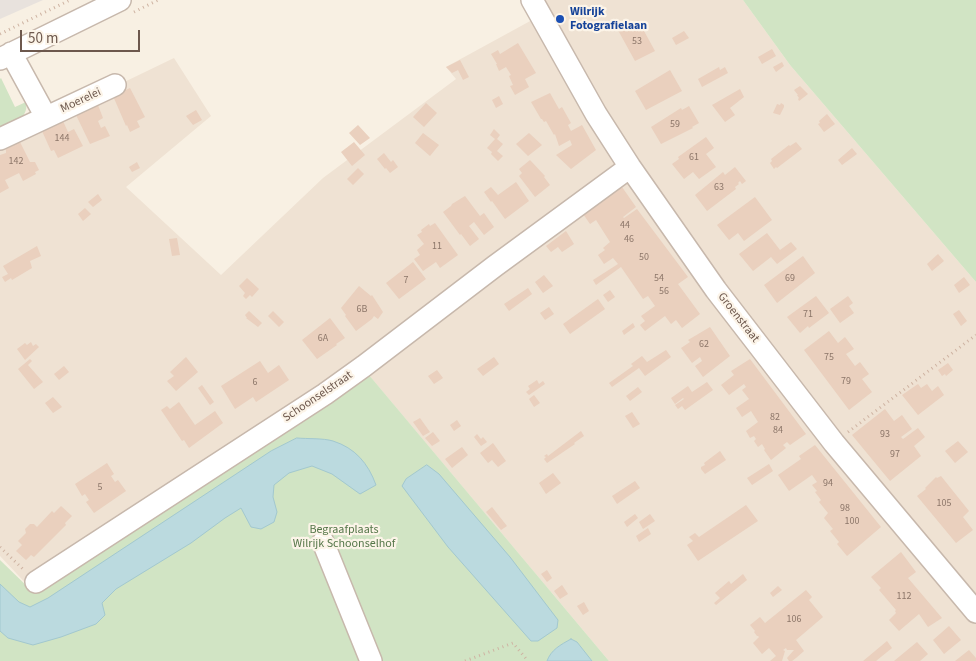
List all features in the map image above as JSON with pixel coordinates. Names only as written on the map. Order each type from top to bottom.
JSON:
[{"type":"street","name":"Moerelei","points":[[46,117],[6,56],[120,0]]},
{"type":"street","name":"Groenstraat","points":[[532,0],[596,114],[630,167],[716,290],[834,444],[976,612]]},
{"type":"street","name":"Moerelei","points":[[0,140],[115,85]]},
{"type":"street","name":"Schoonselstraat","points":[[36,582],[325,394],[630,167]]},
{"type":"street","points":[[323,542],[371,661]]},
{"type":"path","points":[[0,34],[70,0]]},
{"type":"path","points":[[834,444],[976,335]]},
{"type":"path","points":[[0,547],[36,582]]},
{"type":"path","points":[[465,661],[513,643],[528,661]]},
{"type":"shaded area","points":[[0,0],[43,0],[0,19]]},
{"type":"shaded area","points":[[536,0],[743,0],[790,65],[976,282],[976,661],[609,661],[368,374],[34,592],[0,556],[0,142],[174,58],[211,116],[126,187],[221,275],[323,178],[456,79],[446,67],[543,14]]},
{"type":"green space","points":[[743,0],[976,0],[976,282],[790,65]]},
{"type":"green space","points":[[0,79],[15,107],[26,102],[26,108],[19,121],[0,131]]},
{"type":"green space","name":"Begraafplaats Wilrijk Schoonselhof","points":[[369,375],[609,661],[0,661],[0,560],[34,593]]},
{"type":"water","points":[[297,438],[329,440],[348,448],[365,463],[376,485],[360,494],[332,474],[312,466],[289,473],[274,485],[273,497],[277,512],[274,522],[261,529],[251,527],[241,508],[191,543],[116,589],[102,603],[105,615],[96,624],[33,645],[8,638],[0,631],[0,584],[19,602],[30,607],[48,598],[271,451]]},
{"type":"water","points":[[427,465],[439,474],[510,557],[558,620],[557,628],[538,641],[531,641],[448,547],[402,486],[406,479]]},
{"type":"water","points":[[571,639],[577,642],[592,661],[547,661],[553,651]]},
{"type":"building","points":[[638,20],[655,51],[635,61],[619,32]]},
{"type":"building","points":[[684,31],[689,38],[676,45],[672,38]]},
{"type":"building","points":[[518,43],[536,73],[525,79],[529,87],[515,95],[510,86],[513,85],[509,76],[511,75],[506,67],[499,71],[491,54],[498,50],[500,54]]},
{"type":"building","points":[[772,49],[776,56],[762,64],[758,57]]},
{"type":"building","points":[[460,60],[469,77],[463,80],[458,70],[452,73],[446,67]]},
{"type":"building","points":[[782,62],[784,66],[776,72],[773,67]]},
{"type":"building","points":[[719,67],[720,70],[725,67],[728,73],[702,87],[698,79]]},
{"type":"building","points":[[670,70],[682,91],[646,110],[635,91]]},
{"type":"building","points":[[800,86],[808,94],[799,101],[798,95],[794,90]]},
{"type":"building","points":[[130,88],[145,117],[137,121],[140,127],[130,132],[113,96]]},
{"type":"building","points":[[740,89],[744,97],[730,108],[735,115],[725,122],[712,105]]},
{"type":"building","points":[[550,93],[559,109],[562,107],[571,123],[568,125],[571,131],[582,125],[596,150],[571,169],[556,155],[572,145],[570,140],[559,146],[555,134],[546,121],[544,122],[541,119],[531,102]]},
{"type":"building","points":[[499,96],[503,104],[496,108],[492,100]]},
{"type":"building","points":[[426,103],[437,113],[424,127],[413,117]]},
{"type":"building","points":[[781,103],[784,107],[780,115],[773,113],[777,104],[780,105]]},
{"type":"building","points":[[98,105],[103,118],[98,121],[101,128],[105,126],[110,136],[90,144],[76,115]]},
{"type":"building","points":[[689,106],[699,123],[661,144],[651,127],[681,108],[682,110]]},
{"type":"building","points":[[196,110],[202,120],[193,125],[186,116]]},
{"type":"building","points":[[827,114],[835,124],[824,132],[818,124]]},
{"type":"building","points":[[63,121],[68,132],[74,129],[83,146],[58,158],[54,150],[51,151],[42,131]]},
{"type":"building","points":[[358,125],[370,138],[360,145],[349,133]]},
{"type":"building","points":[[494,129],[500,135],[497,139],[503,144],[497,151],[503,156],[498,161],[487,148],[495,139],[490,135]]},
{"type":"building","points":[[423,133],[439,145],[430,156],[415,143]]},
{"type":"building","points":[[529,133],[542,145],[528,156],[516,144]]},
{"type":"building","points":[[706,137],[714,148],[706,154],[716,167],[699,179],[693,172],[684,179],[672,164],[679,159],[678,157]]},
{"type":"building","points":[[20,142],[30,162],[35,162],[39,170],[35,172],[36,174],[23,181],[19,173],[5,180],[9,188],[0,193],[0,155],[6,153],[6,149]]},
{"type":"building","points":[[354,142],[365,155],[352,166],[341,152]]},
{"type":"building","points":[[796,142],[802,149],[774,169],[770,163],[771,159]]},
{"type":"building","points":[[852,148],[857,154],[842,165],[838,160]]},
{"type":"building","points":[[384,153],[398,167],[390,173],[377,159]]},
{"type":"building","points":[[530,160],[545,176],[550,185],[535,197],[519,176],[522,173],[519,169]]},
{"type":"building","points":[[137,162],[140,168],[132,172],[129,167]]},
{"type":"building","points":[[735,167],[746,181],[742,184],[740,181],[735,187],[736,189],[707,211],[695,195],[723,172],[725,175]]},
{"type":"building","points":[[358,168],[364,174],[353,185],[347,179]]},
{"type":"building","points":[[516,182],[529,201],[505,219],[484,192],[491,187],[498,195]]},
{"type":"building","points":[[622,187],[636,207],[623,217],[637,209],[688,277],[678,284],[700,314],[682,328],[676,320],[671,324],[665,316],[645,331],[640,325],[645,321],[641,316],[655,306],[648,296],[643,299],[621,267],[596,285],[593,280],[618,264],[613,258],[604,264],[598,255],[605,250],[603,248],[610,242],[596,220],[590,224],[581,211],[605,194],[607,197]]},
{"type":"building","points":[[98,194],[102,200],[93,207],[88,202]]},
{"type":"building","points":[[465,196],[480,216],[484,213],[494,227],[484,235],[474,222],[469,226],[479,239],[470,246],[443,212]]},
{"type":"building","points":[[755,197],[772,220],[744,241],[738,233],[729,240],[717,225]]},
{"type":"building","points":[[85,208],[91,214],[83,221],[78,214]]},
{"type":"building","points":[[435,223],[458,255],[440,268],[436,262],[423,271],[414,259],[420,255],[417,250],[424,244],[417,235],[429,224],[430,226]]},
{"type":"building","points":[[566,231],[574,244],[562,252],[558,247],[551,252],[546,246]]},
{"type":"building","points":[[767,233],[780,250],[791,242],[797,249],[777,264],[771,257],[753,271],[739,254]]},
{"type":"building","points":[[177,238],[180,255],[172,256],[169,239]]},
{"type":"building","points":[[37,246],[41,256],[30,261],[32,268],[5,282],[2,277],[8,274],[3,266]]},
{"type":"building","points":[[938,254],[944,261],[932,271],[927,264]]},
{"type":"building","points":[[803,256],[815,273],[777,303],[764,285]]},
{"type":"building","points":[[413,262],[426,279],[399,299],[386,283]]},
{"type":"building","points":[[544,275],[553,286],[543,293],[535,282]]},
{"type":"building","points":[[964,277],[970,285],[959,293],[954,285]]},
{"type":"building","points":[[247,278],[259,289],[252,297],[250,295],[246,299],[243,296],[245,293],[239,286]]},
{"type":"building","points":[[359,286],[372,295],[383,312],[378,319],[374,316],[356,331],[341,308]]},
{"type":"building","points":[[528,288],[532,294],[509,311],[504,304]]},
{"type":"building","points":[[610,290],[615,297],[608,302],[603,295]]},
{"type":"building","points":[[816,296],[829,313],[800,333],[787,317]]},
{"type":"building","points":[[848,296],[853,303],[849,306],[854,313],[840,323],[830,309]]},
{"type":"building","points":[[598,299],[605,309],[570,334],[563,324]]},
{"type":"building","points":[[549,307],[554,314],[545,320],[540,313]]},
{"type":"building","points":[[959,310],[967,321],[961,326],[953,314]]},
{"type":"building","points":[[249,311],[262,323],[258,327],[246,318],[245,315]]},
{"type":"building","points":[[273,311],[284,322],[279,327],[268,316]]},
{"type":"building","points":[[330,318],[345,338],[317,359],[302,340]]},
{"type":"building","points":[[633,323],[635,327],[624,335],[622,331]]},
{"type":"building","points":[[710,327],[730,356],[703,377],[695,366],[702,361],[700,357],[692,363],[681,348],[690,342],[688,340]]},
{"type":"building","points":[[829,331],[838,343],[845,337],[854,349],[846,354],[855,366],[860,362],[869,374],[862,379],[872,392],[849,410],[804,350]]},
{"type":"building","points":[[31,342],[33,346],[36,344],[39,347],[25,360],[17,349],[25,343],[27,345]]},
{"type":"building","points":[[666,350],[671,357],[645,376],[639,368],[612,387],[609,383],[633,366],[631,364],[642,356],[647,362]]},
{"type":"building","points":[[186,357],[198,372],[176,391],[167,381],[174,376],[170,372]]},
{"type":"building","points":[[494,357],[499,364],[483,376],[477,369]]},
{"type":"building","points":[[30,359],[32,361],[28,365],[43,382],[34,389],[18,369]]},
{"type":"building","points":[[750,359],[806,434],[790,445],[787,442],[783,445],[786,448],[771,460],[762,444],[758,447],[754,441],[756,439],[754,436],[750,438],[746,431],[758,422],[751,411],[742,417],[736,408],[749,399],[742,390],[746,387],[744,384],[729,395],[721,385],[734,375],[731,371]]},
{"type":"building","points":[[260,361],[268,373],[279,365],[289,380],[256,402],[253,397],[235,409],[221,386]]},
{"type":"building","points":[[948,363],[953,370],[946,376],[945,374],[942,376],[938,370]]},
{"type":"building","points":[[64,366],[69,372],[59,380],[54,374]]},
{"type":"building","points":[[437,370],[443,378],[434,384],[428,376]]},
{"type":"building","points":[[537,380],[539,384],[543,381],[545,384],[529,395],[526,392],[530,389],[528,386]]},
{"type":"building","points":[[707,382],[713,390],[685,410],[682,406],[678,409],[675,405],[684,399],[675,404],[671,398],[688,386],[692,392]]},
{"type":"building","points":[[918,384],[921,388],[927,384],[932,391],[938,386],[944,395],[918,415],[902,395]]},
{"type":"building","points":[[202,385],[214,402],[210,405],[198,388]]},
{"type":"building","points":[[638,387],[642,392],[630,401],[626,396]]},
{"type":"building","points":[[534,395],[540,403],[534,407],[529,399]]},
{"type":"building","points":[[53,397],[62,407],[53,413],[45,403]]},
{"type":"building","points":[[179,402],[195,425],[215,411],[223,423],[189,448],[161,410],[167,406],[170,409]]},
{"type":"building","points":[[885,409],[894,421],[902,415],[912,429],[901,437],[903,439],[918,428],[925,437],[914,446],[921,456],[890,481],[852,435]]},
{"type":"building","points":[[632,412],[640,424],[633,428],[625,416]]},
{"type":"building","points":[[420,418],[430,432],[423,436],[413,422]]},
{"type":"building","points":[[457,420],[461,426],[454,431],[450,425]]},
{"type":"building","points":[[581,431],[584,436],[547,463],[544,456],[547,454],[548,456]]},
{"type":"building","points":[[433,432],[440,441],[432,446],[425,438]]},
{"type":"building","points":[[477,434],[487,442],[481,446],[474,437]]},
{"type":"building","points":[[958,441],[968,452],[955,463],[945,451]]},
{"type":"building","points":[[493,443],[506,461],[498,467],[492,460],[488,463],[480,453]]},
{"type":"building","points":[[815,445],[881,527],[847,556],[837,544],[839,542],[830,531],[833,529],[824,518],[828,513],[819,502],[821,500],[812,485],[817,482],[812,475],[789,491],[778,475],[801,459],[799,456]]},
{"type":"building","points":[[462,447],[468,455],[452,468],[445,459]]},
{"type":"building","points":[[720,451],[726,460],[705,474],[701,467]]},
{"type":"building","points":[[107,463],[114,474],[111,476],[115,482],[118,480],[126,491],[94,513],[86,502],[89,500],[85,494],[82,496],[75,484]]},
{"type":"building","points":[[769,464],[773,471],[752,485],[747,478]]},
{"type":"building","points":[[553,473],[561,483],[546,494],[539,483]]},
{"type":"building","points":[[941,476],[969,511],[963,517],[973,530],[956,543],[917,496],[936,477]]},
{"type":"building","points":[[635,481],[640,488],[617,504],[612,496]]},
{"type":"building","points":[[746,505],[758,521],[698,561],[687,545],[693,541],[689,537],[695,533],[699,537]]},
{"type":"building","points":[[61,506],[72,516],[65,523],[66,525],[34,557],[31,555],[26,560],[16,551],[22,545],[18,541],[26,533],[25,529],[30,524],[34,524],[37,527],[52,511],[54,513]]},
{"type":"building","points":[[492,507],[507,526],[501,530],[486,512]]},
{"type":"building","points":[[635,514],[638,518],[627,527],[624,522]]},
{"type":"building","points":[[650,514],[655,521],[643,529],[639,522]]},
{"type":"building","points":[[648,528],[651,534],[639,542],[636,536]]},
{"type":"building","points":[[901,552],[916,572],[908,578],[942,618],[928,627],[919,614],[899,631],[889,620],[896,613],[896,610],[871,577]]},
{"type":"building","points":[[547,570],[552,578],[547,582],[541,574]]},
{"type":"building","points":[[743,574],[747,580],[716,605],[714,603],[720,598],[715,593],[729,581],[731,584]]},
{"type":"building","points":[[562,585],[568,594],[560,599],[554,591]]},
{"type":"building","points":[[778,586],[782,590],[773,597],[770,593]]},
{"type":"building","points":[[806,590],[812,597],[809,600],[823,617],[796,640],[804,651],[796,658],[789,661],[787,658],[794,650],[787,650],[786,648],[783,650],[785,651],[782,661],[770,661],[776,656],[769,648],[762,654],[753,643],[759,637],[750,625],[760,617],[765,623]]},
{"type":"building","points":[[584,602],[589,611],[583,615],[577,606]]},
{"type":"building","points":[[949,626],[961,640],[944,654],[933,640]]},
{"type":"building","points":[[887,641],[892,648],[876,661],[863,661]]},
{"type":"building","points":[[917,642],[928,654],[920,661],[894,661]]},
{"type":"building","points":[[969,650],[976,658],[976,661],[955,661]]},
{"type":"place","name":"Wilrijk Fotografielaan","points":[[560,19]]}]
